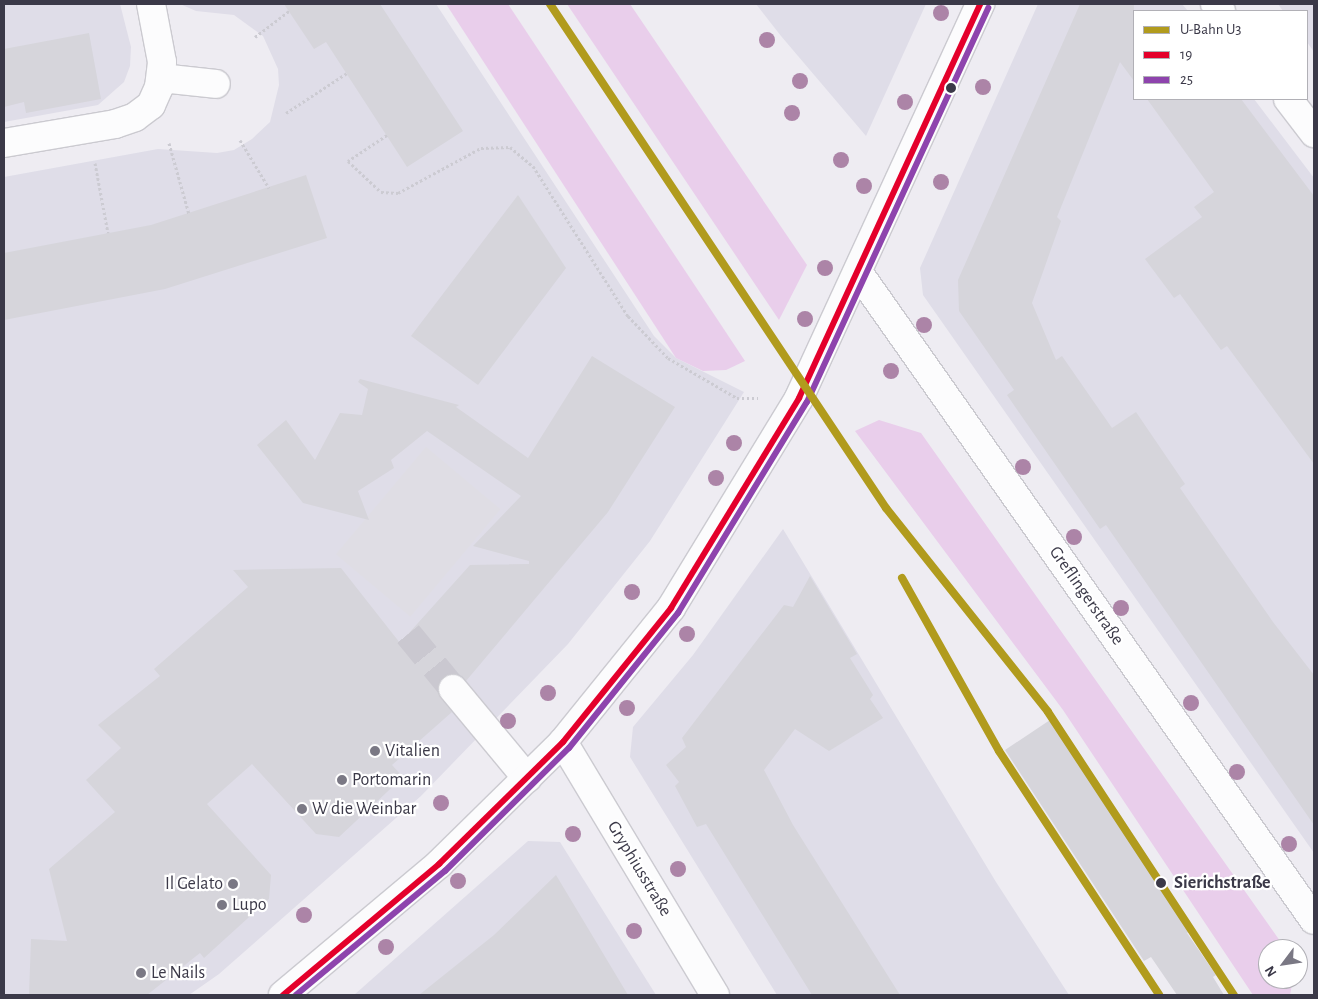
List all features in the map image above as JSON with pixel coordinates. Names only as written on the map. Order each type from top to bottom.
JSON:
[{"type":"street","points":[[4,143],[127,120],[151,105],[161,78],[161,43],[151,4]]},
{"type":"street","points":[[283,995],[439,864],[527,778],[563,742],[671,608],[799,398],[980,4]]},
{"type":"street","points":[[161,78],[216,84]]},
{"type":"street","points":[[1289,100],[1314,133]]},
{"type":"street","name":"Greflingerstraße","points":[[858,272],[1314,920]]},
{"type":"street","points":[[453,689],[527,778]]},
{"type":"street","name":"Gryphiusstraße","points":[[563,742],[715,995]]},
{"type":"path","points":[[255,37],[289,11]]},
{"type":"path","points":[[286,113],[347,73]]},
{"type":"path","points":[[387,135],[348,161],[381,192],[398,193],[481,148],[510,147],[534,166],[628,316],[668,358],[737,398]]},
{"type":"path","points":[[240,140],[269,188]]},
{"type":"path","points":[[169,143],[189,214]]},
{"type":"path","points":[[94,157],[108,234]]},
{"type":"shaded area","points":[[4,4],[120,4],[131,47],[130,66],[124,82],[98,105],[4,122]]},
{"type":"shaded area","points":[[180,4],[436,4],[654,336],[676,358],[744,392],[650,541],[568,644],[421,796],[219,974],[189,995],[4,995],[4,177],[158,149],[217,153],[234,150],[252,139],[270,122],[279,85],[278,69],[263,36],[234,15],[196,11]]},
{"type":"shaded area","points":[[446,4],[508,4],[745,361],[726,370],[703,371],[676,358]]},
{"type":"shaded area","points":[[567,4],[630,4],[807,265],[779,320]]},
{"type":"shaded area","points":[[756,4],[926,4],[866,136],[781,36]]},
{"type":"shaded area","points":[[1038,4],[1182,4],[1187,10],[1133,10],[1133,100],[1255,100],[1314,178],[1314,853],[923,295],[920,268]]},
{"type":"shaded area","points":[[1278,4],[1314,4],[1314,52],[1308,43],[1308,10],[1282,10]]},
{"type":"shaded area","points":[[879,420],[921,433],[1279,939],[1258,939],[1258,989],[1291,989],[1290,995],[1253,995],[1063,710],[855,431]]},
{"type":"shaded area","points":[[426,447],[500,509],[410,617],[336,554]]},
{"type":"shaded area","points":[[783,529],[996,882],[1069,995],[777,995],[630,757],[633,727],[693,655]]},
{"type":"shaded area","points":[[528,841],[560,842],[656,995],[354,995]]},
{"type":"building","points":[[284,4],[380,4],[463,131],[407,167],[326,42],[314,49]]},
{"type":"building","points":[[1080,4],[1134,4],[1133,80],[1120,62],[1057,217],[1061,221],[1032,303],[1056,360],[1062,356],[1112,428],[1136,412],[1185,484],[1180,488],[1273,622],[1314,675],[1314,825],[1106,525],[1100,529],[1007,395],[1014,390],[959,311],[958,280]]},
{"type":"building","points":[[89,33],[101,99],[26,113],[24,102],[4,107],[4,49]]},
{"type":"building","points":[[1148,100],[1242,100],[1314,196],[1314,464],[1227,346],[1221,350],[1180,294],[1174,298],[1145,259],[1202,217],[1194,207],[1214,192]]},
{"type":"building","points":[[306,175],[327,238],[165,289],[4,320],[4,253],[151,225]]},
{"type":"building","points":[[518,195],[566,268],[478,385],[411,336]]},
{"type":"building","points":[[592,356],[675,407],[608,512],[466,681],[458,674],[443,677],[438,692],[452,712],[392,765],[403,777],[339,837],[316,834],[252,764],[207,804],[271,875],[269,899],[204,958],[200,953],[147,995],[29,995],[31,939],[67,941],[49,869],[115,812],[86,780],[121,748],[98,725],[160,676],[154,669],[248,587],[233,570],[341,568],[400,643],[470,565],[529,564],[529,561],[473,546],[521,496],[427,431],[391,460],[394,468],[358,491],[369,520],[303,503],[257,445],[286,420],[315,460],[340,413],[362,415],[368,389],[358,382],[360,379],[459,405],[456,407],[528,458]]},
{"type":"building","points":[[810,576],[857,654],[850,658],[873,695],[870,699],[883,718],[829,751],[795,729],[764,770],[793,825],[900,995],[812,995],[706,824],[697,827],[675,786],[679,782],[666,765],[686,747],[682,738],[784,605],[793,607]]},
{"type":"building","points":[[1050,720],[1190,931],[1187,933],[1216,975],[1213,977],[1224,995],[1177,995],[1151,957],[1144,961],[1005,750]]},
{"type":"building","points":[[556,875],[628,995],[419,995],[494,935]]},
{"type":"tunnel","points":[[408,634],[453,689]]},
{"type":"metro line","name":"U3","points":[[550,4],[886,508],[1048,712],[1234,995]]},
{"type":"metro line","name":"U3","points":[[902,578],[999,751],[1159,995]]},
{"type":"transit line","name":"19","points":[[283,995],[439,864],[563,742],[671,608],[799,398],[980,4]]},
{"type":"transit line","name":"25","points":[[296,995],[445,871],[569,748],[678,613],[807,402],[988,8]]},
{"type":"place","name":"Vitalien","points":[[375,751]]},
{"type":"place","name":"Portomarin","points":[[342,780]]},
{"type":"place","name":"W die Weinbar","points":[[302,809]]},
{"type":"place","name":"Sierichstraße","points":[[1161,883]]},
{"type":"place","name":"Il Gelato","points":[[233,884]]},
{"type":"place","name":"Lupo","points":[[222,905]]},
{"type":"place","name":"Le Nails","points":[[141,973]]}]
